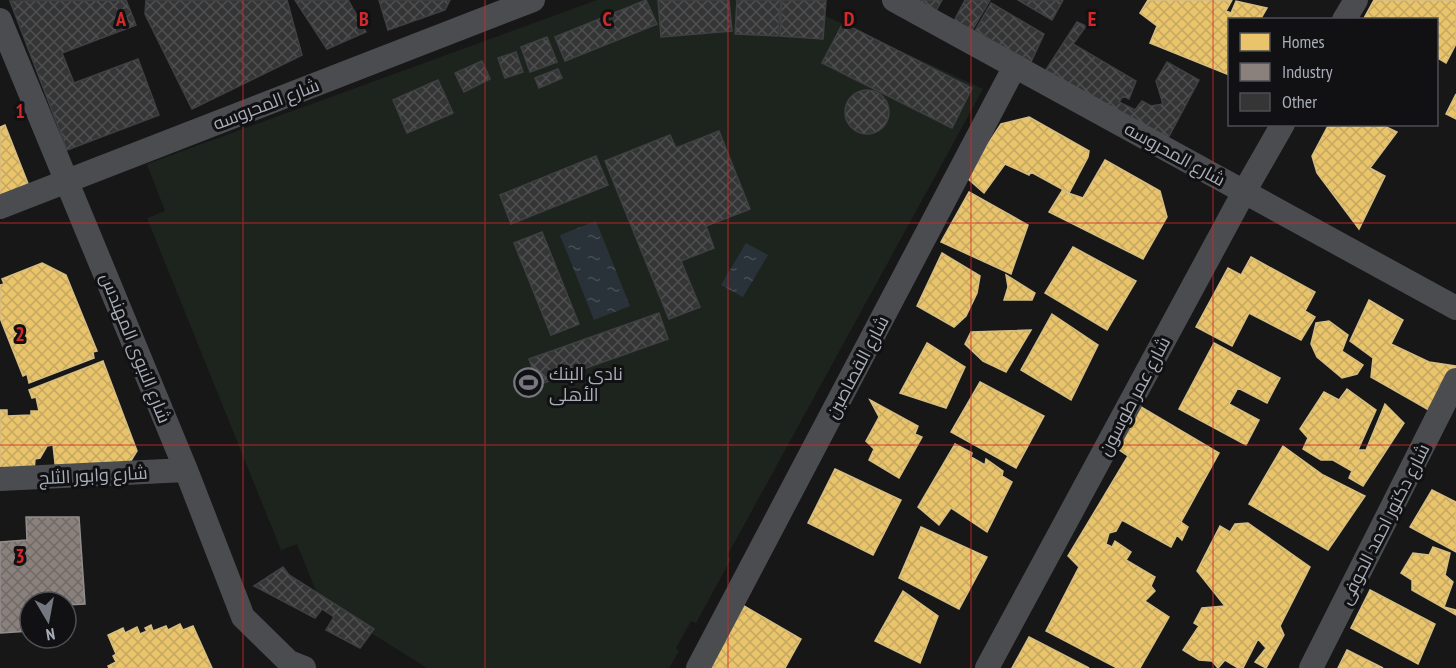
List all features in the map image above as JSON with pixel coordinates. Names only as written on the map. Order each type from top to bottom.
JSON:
[{"type":"street","name":"شارع المحروسه","points":[[0,207],[533,0]]},
{"type":"street","name":"شارع المحروسه","points":[[894,0],[1456,308]]},
{"type":"street","points":[[1345,18],[1356,0]]},
{"type":"street","name":"شارع النبوى المهندس","points":[[0,20],[186,470],[243,617],[293,666]]},
{"type":"street","name":"شارع القصاصين","points":[[698,668],[1015,66]]},
{"type":"street","name":"شارع عمر طوسون","points":[[987,668],[1282,126]]},
{"type":"street","name":"شارع دكتور احمد الحوفى","points":[[1311,668],[1456,380]]},
{"type":"street","name":"شارع وابور الثلج","points":[[0,479],[186,470]]},
{"type":"shaded area","name":"نادى البنك الأهلى","points":[[597,0],[791,0],[983,89],[727,556],[731,559],[696,623],[691,621],[676,648],[679,651],[669,668],[427,668],[320,601],[297,544],[281,550],[147,218],[165,211],[147,164]]},
{"type":"water","points":[[596,221],[630,306],[594,320],[560,235]]},
{"type":"water","points":[[746,243],[768,255],[743,297],[721,285]]},
{"type":"building: Homes","points":[[1148,0],[1232,0],[1226,11],[1231,13],[1236,1],[1267,8],[1261,18],[1228,18],[1228,75],[1150,43],[1157,26],[1140,13]]},
{"type":"building: Homes","points":[[1374,0],[1456,0],[1456,44],[1446,63],[1438,58],[1438,18],[1364,18]]},
{"type":"building: Homes","points":[[1456,94],[1456,119],[1446,114]]},
{"type":"building: Homes","points":[[1029,117],[1089,151],[1069,193],[1031,172],[1029,175],[1005,164],[984,193],[966,177],[1001,124]]},
{"type":"building: Homes","points":[[5,125],[29,186],[0,198],[0,127]]},
{"type":"building: Homes","points":[[1328,126],[1384,126],[1397,132],[1370,168],[1385,176],[1359,229],[1317,173],[1312,156]]},
{"type":"building: Homes","points":[[1105,160],[1160,191],[1167,217],[1143,259],[1049,212],[1062,191],[1083,198]]},
{"type":"building: Homes","points":[[969,192],[1028,225],[1011,274],[941,242]]},
{"type":"building: Homes","points":[[1073,247],[1136,281],[1107,330],[1045,293]]},
{"type":"building: Homes","points":[[942,253],[980,276],[977,293],[966,316],[954,327],[917,306]]},
{"type":"building: Homes","points":[[1251,257],[1315,292],[1305,311],[1315,317],[1301,340],[1249,313],[1232,346],[1196,327],[1228,268],[1241,275]]},
{"type":"building: Homes","points":[[42,263],[66,275],[97,351],[93,352],[94,358],[29,383],[27,374],[23,376],[0,318],[0,285],[4,284],[2,279]]},
{"type":"building: Homes","points":[[1006,275],[1035,293],[1032,300],[1004,300],[1008,287]]},
{"type":"building: Homes","points":[[1369,300],[1403,320],[1391,344],[1429,362],[1456,366],[1434,413],[1371,377],[1373,358],[1350,341]]},
{"type":"building: Homes","points":[[1052,314],[1098,345],[1071,400],[1021,370]]},
{"type":"building: Homes","points":[[1329,321],[1348,335],[1342,351],[1363,365],[1357,374],[1342,378],[1317,357],[1311,344],[1316,323]]},
{"type":"building: Homes","points":[[1031,330],[1006,372],[983,361],[965,344],[971,332]]},
{"type":"building: Homes","points":[[927,343],[965,367],[946,408],[900,393]]},
{"type":"building: Homes","points":[[1214,343],[1280,378],[1267,403],[1238,388],[1229,404],[1259,420],[1246,445],[1179,409]]},
{"type":"building: Homes","points":[[103,361],[137,451],[129,464],[56,472],[53,445],[47,446],[40,458],[35,459],[34,472],[0,474],[0,410],[7,410],[7,416],[31,415],[31,411],[39,411],[36,397],[32,398],[29,390]]},
{"type":"building: Homes","points":[[980,382],[1044,416],[1016,468],[951,432]]},
{"type":"building: Homes","points":[[1347,389],[1376,410],[1358,450],[1366,450],[1385,404],[1404,423],[1363,486],[1349,478],[1352,471],[1333,460],[1321,460],[1303,449],[1308,438],[1300,429],[1324,392],[1339,400]]},
{"type":"building: Homes","points":[[870,400],[918,426],[915,434],[922,437],[899,478],[869,460],[874,449],[866,441],[879,417]]},
{"type":"building: Homes","points":[[1136,404],[1219,453],[1181,522],[1188,527],[1182,540],[1177,535],[1171,547],[1122,520],[1116,531],[1109,533],[1106,544],[1112,547],[1115,541],[1131,552],[1126,560],[1155,577],[1151,586],[1155,591],[1145,601],[1169,617],[1140,668],[1117,668],[1046,631],[1079,567],[1068,556],[1128,456],[1112,445]]},
{"type":"building: Homes","points":[[955,444],[972,453],[971,457],[985,465],[986,459],[1003,471],[1002,476],[1012,482],[987,532],[951,508],[939,525],[918,507]]},
{"type":"building: Homes","points":[[1283,446],[1323,475],[1365,496],[1328,550],[1249,504]]},
{"type":"building: Homes","points":[[835,469],[901,500],[873,555],[808,523]]},
{"type":"building: Homes","points":[[1432,490],[1456,502],[1456,552],[1410,527]]},
{"type":"building: Homes","points":[[1248,523],[1310,567],[1280,626],[1284,635],[1266,668],[1255,662],[1266,648],[1258,639],[1243,668],[1238,668],[1225,660],[1218,668],[1212,661],[1199,660],[1183,650],[1199,626],[1194,623],[1202,608],[1225,606],[1197,571],[1220,526],[1230,532],[1235,524]]},
{"type":"building: Homes","points":[[921,527],[987,557],[959,609],[899,578]]},
{"type":"building: Homes","points":[[1433,547],[1450,553],[1445,575],[1453,582],[1444,607],[1456,610],[1456,615],[1412,590],[1412,580],[1401,573],[1413,553],[1429,555]]},
{"type":"building: Homes","points":[[1370,590],[1435,624],[1418,664],[1351,628]]},
{"type":"building: Homes","points":[[903,591],[938,616],[920,663],[875,641]]},
{"type":"building: Homes","points":[[744,606],[801,639],[785,668],[709,668]]},
{"type":"building: Homes","points":[[180,624],[183,630],[193,626],[212,668],[109,668],[108,666],[116,662],[113,656],[116,654],[108,635],[123,628],[125,633],[137,627],[140,634],[147,631],[145,628],[151,625],[153,631],[166,626],[168,630]]},
{"type":"building: Homes","points":[[1029,637],[1089,668],[1012,668]]},
{"type":"building: Homes","points":[[1347,650],[1383,668],[1338,668]]},
{"type":"building: Industry","points":[[26,517],[79,517],[85,604],[78,604],[78,590],[18,590],[18,632],[0,633],[0,542],[27,540]]},
{"type":"building: Other","points":[[126,0],[136,25],[62,53],[74,83],[138,59],[159,115],[67,150],[10,1]]},
{"type":"building: Other","points":[[146,0],[287,0],[302,55],[192,109],[145,14]]},
{"type":"building: Other","points":[[295,0],[348,0],[366,32],[327,49]]},
{"type":"building: Other","points":[[379,0],[450,0],[445,10],[388,30]]},
{"type":"building: Other","points":[[646,0],[657,24],[565,61],[555,37]]},
{"type":"building: Other","points":[[658,0],[729,0],[732,31],[661,37]]},
{"type":"building: Other","points":[[737,0],[781,0],[778,36],[735,34]]},
{"type":"building: Other","points":[[782,0],[826,0],[823,39],[780,36]]},
{"type":"building: Other","points":[[909,0],[942,0],[933,16]]},
{"type":"building: Other","points":[[965,0],[990,0],[970,34],[953,23]]},
{"type":"building: Other","points":[[1018,0],[1063,0],[1052,20]]},
{"type":"building: Other","points":[[991,3],[1044,34],[1031,62],[975,31]]},
{"type":"building: Other","points":[[1077,22],[1086,26],[1073,44],[1136,81],[1129,99],[1123,96],[1119,102],[1135,110],[1142,101],[1151,106],[1163,104],[1156,81],[1167,62],[1199,80],[1166,142],[1042,76]]},
{"type":"building: Other","points":[[843,23],[972,88],[952,128],[822,63]]},
{"type":"building: Other","points":[[547,37],[557,62],[530,72],[521,47]]},
{"type":"building: Other","points":[[516,52],[523,72],[505,78],[498,58]]},
{"type":"building: Other","points":[[482,61],[490,79],[464,92],[455,73]]},
{"type":"building: Other","points":[[558,69],[562,78],[539,88],[535,78]]},
{"type":"building: Other","points":[[438,80],[453,113],[407,133],[393,100]]},
{"type":"building: Other","points":[[867,90],[883,96],[889,112],[883,128],[867,134],[851,128],[845,112],[851,96]]},
{"type":"building: Other","points":[[719,131],[750,209],[706,226],[714,248],[681,261],[700,307],[669,319],[605,161],[670,135],[676,148]]},
{"type":"building: Other","points":[[596,156],[608,185],[511,224],[500,195]]},
{"type":"building: Other","points":[[542,232],[579,324],[551,335],[514,243]]},
{"type":"building: Other","points":[[659,313],[668,339],[538,385],[529,359]]},
{"type":"building: Other","points":[[283,567],[289,575],[374,629],[360,648],[326,630],[334,617],[322,609],[315,618],[254,586]]},
{"type":"place","name":"نادى البنك الأهلى","points":[[528,383]]}]
